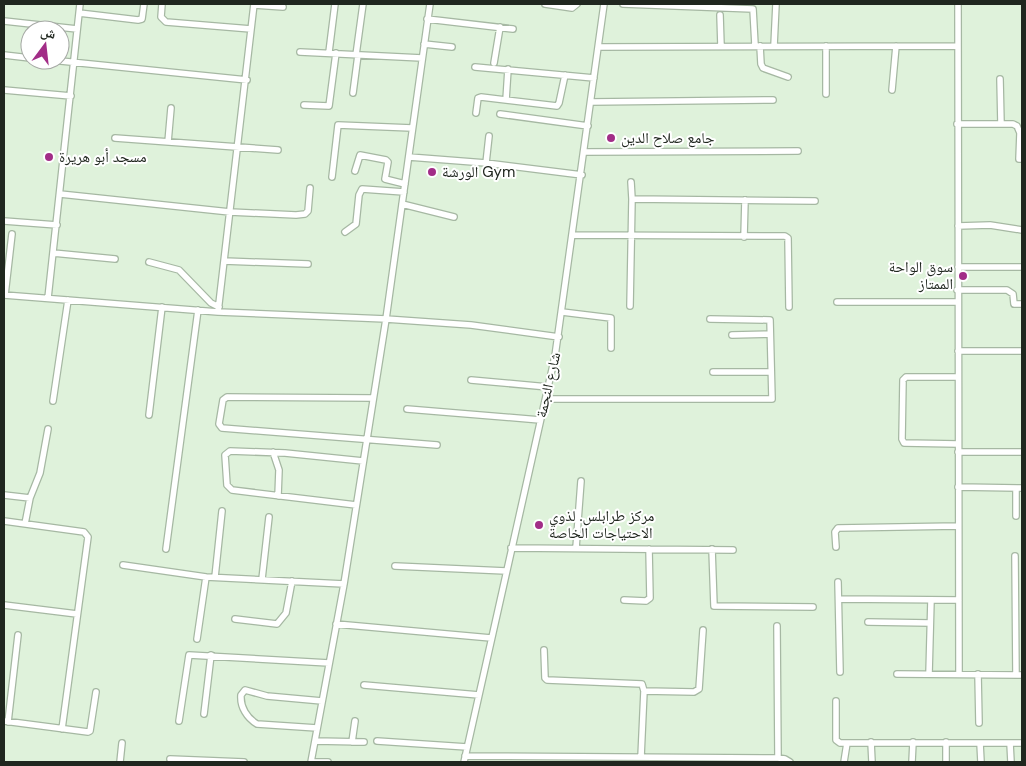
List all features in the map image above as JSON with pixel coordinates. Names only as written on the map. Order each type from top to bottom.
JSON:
[{"type":"street","points":[[48,298],[80,4]]},
{"type":"street","points":[[79,12],[138,20],[144,14],[144,4]]},
{"type":"street","points":[[162,4],[161,17],[166,22],[251,29]]},
{"type":"street","points":[[304,105],[329,106],[335,4]]},
{"type":"street","points":[[353,93],[363,4]]},
{"type":"street","points":[[328,762],[311,762],[344,584],[386,318],[430,4]]},
{"type":"street","points":[[545,4],[572,8],[577,4]]},
{"type":"street","name":"شارع النجمة","points":[[464,759],[559,337],[604,4]]},
{"type":"street","points":[[624,4],[753,9],[760,64],[763,68],[788,77]]},
{"type":"street","points":[[774,46],[776,4]]},
{"type":"street","points":[[958,4],[959,674]]},
{"type":"street","points":[[218,310],[247,80],[254,5],[283,7]]},
{"type":"street","points":[[720,15],[721,46]]},
{"type":"street","points":[[427,19],[513,29]]},
{"type":"street","points":[[4,21],[77,29]]},
{"type":"street","points":[[494,63],[500,27]]},
{"type":"street","points":[[424,44],[452,47]]},
{"type":"street","points":[[598,47],[758,45],[957,46]]},
{"type":"street","points":[[826,46],[826,94]]},
{"type":"street","points":[[892,90],[896,46]]},
{"type":"street","points":[[300,52],[422,58]]},
{"type":"street","points":[[4,56],[20,57]]},
{"type":"street","points":[[70,62],[247,80]]},
{"type":"street","points":[[475,67],[594,78]]},
{"type":"street","points":[[506,100],[508,69]]},
{"type":"street","points":[[476,113],[478,98],[481,97],[557,106],[565,75]]},
{"type":"street","points":[[1000,79],[1001,124]]},
{"type":"street","points":[[4,90],[71,96]]},
{"type":"street","points":[[591,102],[773,100]]},
{"type":"street","points":[[168,142],[171,108]]},
{"type":"street","points":[[500,114],[588,126]]},
{"type":"street","points":[[958,124],[1013,124],[1019,129],[1020,159],[1022,159]]},
{"type":"street","points":[[332,176],[338,125],[412,128]]},
{"type":"street","points":[[486,163],[489,136]]},
{"type":"street","points":[[115,138],[278,150]]},
{"type":"street","points":[[585,152],[798,151]]},
{"type":"street","points":[[355,171],[360,155],[386,160],[388,162],[385,179],[405,184]]},
{"type":"street","points":[[409,157],[486,163],[582,176]]},
{"type":"street","points":[[630,306],[631,182]]},
{"type":"street","points":[[60,194],[230,212],[305,214],[308,210],[310,188]]},
{"type":"street","points":[[345,232],[356,224],[362,190],[404,192]]},
{"type":"street","points":[[632,199],[814,201]]},
{"type":"street","points":[[744,237],[745,200]]},
{"type":"street","points":[[402,204],[454,217]]},
{"type":"street","points":[[4,221],[57,225]]},
{"type":"street","points":[[958,226],[990,225],[1022,230]]},
{"type":"street","points":[[12,234],[5,295],[198,310],[386,318],[471,325],[559,337]]},
{"type":"street","points":[[574,235],[785,236],[788,238],[789,306]]},
{"type":"street","points":[[53,254],[115,259]]},
{"type":"street","points":[[224,261],[308,264]]},
{"type":"street","points":[[149,262],[179,270],[218,310]]},
{"type":"street","points":[[958,267],[1022,267]]},
{"type":"street","points":[[957,290],[1007,290],[1013,294],[1014,304],[1022,304]]},
{"type":"street","points":[[53,401],[68,300]]},
{"type":"street","points":[[837,302],[957,302]]},
{"type":"street","points":[[149,415],[162,307]]},
{"type":"street","points":[[166,549],[198,310]]},
{"type":"street","points":[[562,312],[611,318],[611,348]]},
{"type":"street","points":[[546,399],[770,400],[772,397],[770,372],[771,323],[766,319],[710,319]]},
{"type":"street","points":[[732,335],[770,334]]},
{"type":"street","points":[[958,351],[1022,351]]},
{"type":"street","points":[[713,372],[770,372]]},
{"type":"street","points":[[958,377],[906,377],[903,380],[902,439],[904,443],[958,444]]},
{"type":"street","points":[[471,380],[548,387]]},
{"type":"street","points":[[372,398],[227,397],[223,400],[219,424],[222,428],[437,445]]},
{"type":"street","points":[[407,409],[540,420]]},
{"type":"street","points":[[26,524],[30,498],[40,473],[48,429]]},
{"type":"street","points":[[356,505],[232,490],[227,485],[224,455],[227,451],[273,452],[363,461]]},
{"type":"street","points":[[273,452],[279,470],[278,496]]},
{"type":"street","points":[[958,452],[1022,452]]},
{"type":"street","points":[[576,548],[581,481]]},
{"type":"street","points":[[958,487],[1019,488],[1016,516]]},
{"type":"street","points":[[4,495],[30,498]]},
{"type":"street","points":[[215,577],[222,511]]},
{"type":"street","points":[[262,579],[269,517]]},
{"type":"street","points":[[4,521],[87,534],[62,729]]},
{"type":"street","points":[[836,547],[836,532],[838,528],[958,526]]},
{"type":"street","points":[[511,548],[733,550]]},
{"type":"street","points":[[624,600],[646,601],[650,598],[649,549]]},
{"type":"street","points":[[712,549],[714,606],[813,607]]},
{"type":"street","points":[[897,674],[1019,675],[1015,556]]},
{"type":"street","points":[[123,565],[215,577],[344,584]]},
{"type":"street","points":[[395,566],[506,570]]},
{"type":"street","points":[[197,639],[206,576]]},
{"type":"street","points":[[235,619],[277,624],[286,613],[292,581]]},
{"type":"street","points":[[838,582],[840,672]]},
{"type":"street","points":[[839,600],[959,600]]},
{"type":"street","points":[[929,674],[931,600]]},
{"type":"street","points":[[4,605],[77,614]]},
{"type":"street","points":[[868,622],[930,623]]},
{"type":"street","points":[[336,624],[491,638]]},
{"type":"street","points":[[777,626],[778,758]]},
{"type":"street","points":[[644,691],[694,692],[699,689],[703,630]]},
{"type":"street","points":[[18,635],[6,722],[90,731],[96,692]]},
{"type":"street","points":[[544,650],[545,678],[547,680],[638,682],[643,686],[641,758]]},
{"type":"street","points":[[179,721],[188,658],[192,654],[330,663]]},
{"type":"street","points":[[204,714],[211,655]]},
{"type":"street","points":[[978,674],[979,723]]},
{"type":"street","points":[[364,685],[479,695]]},
{"type":"street","points":[[317,728],[257,724],[251,720],[243,709],[241,695],[245,690],[267,696],[322,701]]},
{"type":"street","points":[[836,701],[836,740],[840,743],[1022,743]]},
{"type":"street","points":[[352,742],[355,722]]},
{"type":"street","points":[[315,741],[364,742]]},
{"type":"street","points":[[377,741],[467,747]]},
{"type":"street","points":[[871,742],[872,762]]},
{"type":"street","points":[[912,762],[913,742]]},
{"type":"street","points":[[946,742],[946,762]]},
{"type":"street","points":[[120,762],[122,743]]},
{"type":"street","points":[[844,762],[847,743]]},
{"type":"street","points":[[980,743],[981,762]]},
{"type":"street","points":[[1010,743],[1011,762]]},
{"type":"street","points":[[464,759],[641,758],[708,760],[778,758],[790,762]]},
{"type":"street","points":[[170,759],[244,762]]},
{"type":"place","name":"جامع صلاح الدين","points":[[611,138]]},
{"type":"place","name":"مسجد أبو هريرة","points":[[49,157]]},
{"type":"place","name":"الورشة Gym","points":[[432,172]]},
{"type":"place","name":"سوق الواحة الممتاز","points":[[963,276]]},
{"type":"place","name":"مركز طرابلس. لذوي الاحتياجات الخاصة","points":[[539,525]]}]
